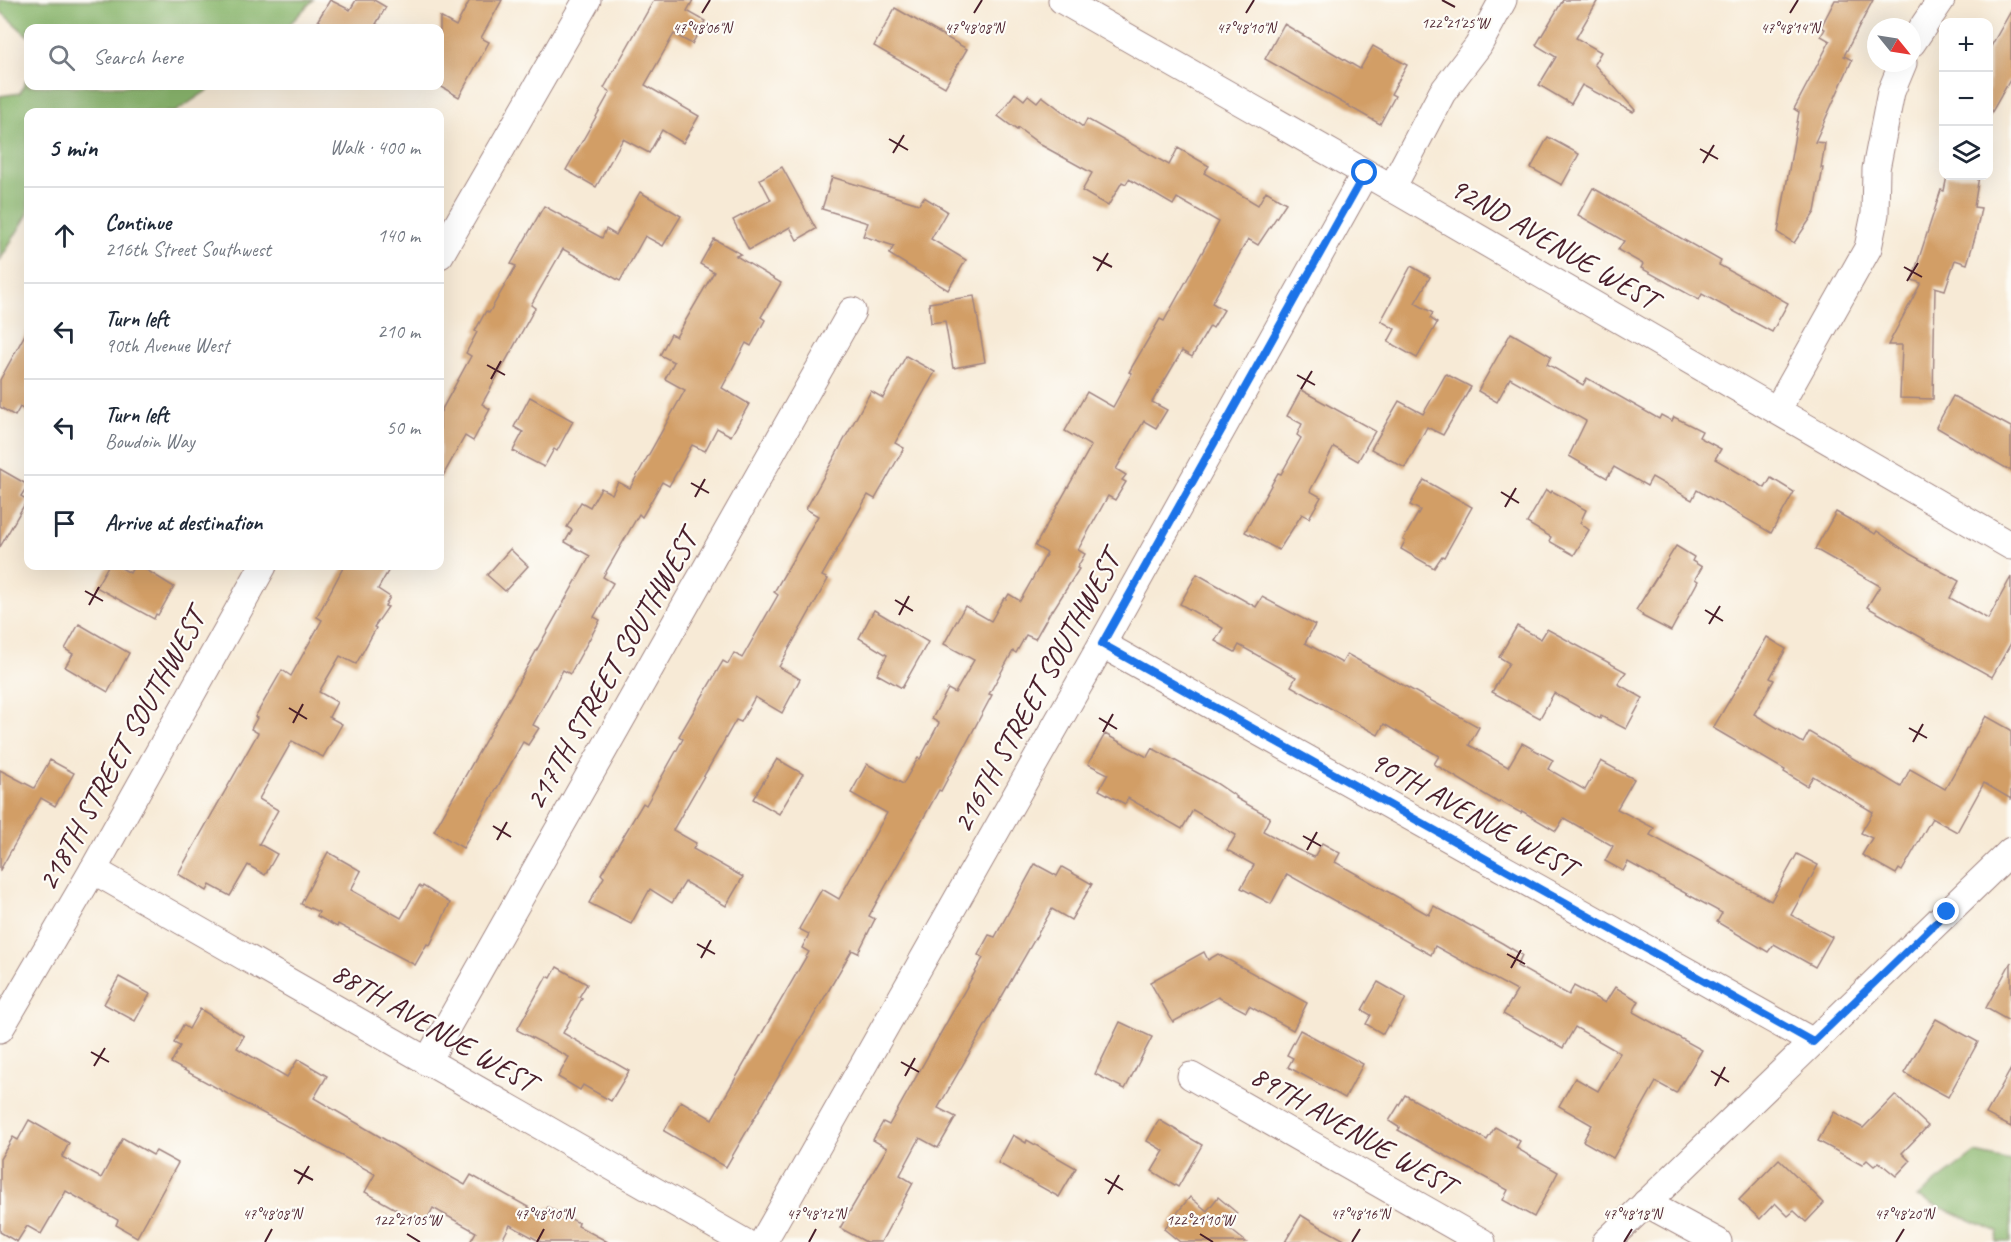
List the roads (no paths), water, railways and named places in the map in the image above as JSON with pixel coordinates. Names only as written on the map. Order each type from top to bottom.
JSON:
[{"type":"street","points":[[444,248],[587,0]]},
{"type":"street","points":[[1392,188],[1442,93],[1478,46],[1503,0]]},
{"type":"street","points":[[1921,30],[1941,0]]},
{"type":"street","name":"92ND AVENUE WEST","points":[[1079,4],[1365,173],[2011,546]]},
{"type":"street","points":[[1777,410],[1868,248],[1875,214],[1876,169],[1891,92],[1899,72]]},
{"type":"street","name":"216TH STREET SOUTHWEST","points":[[763,1242],[1102,644],[1365,173]]},
{"type":"street","name":"217TH STREET SOUTHWEST","points":[[428,1062],[852,311]]},
{"type":"street","name":"218TH STREET SOUTHWEST","points":[[0,1029],[93,870],[261,570]]},
{"type":"street","name":"90TH AVENUE WEST","points":[[1102,644],[1813,1042]]},
{"type":"street","points":[[1606,1242],[2011,850]]},
{"type":"street","name":"88TH AVENUE WEST","points":[[93,870],[744,1242]]},
{"type":"street","name":"89TH AVENUE WEST","points":[[1191,1076],[1482,1242]]},
{"type":"street","points":[[1646,1203],[1718,1242]]}]
